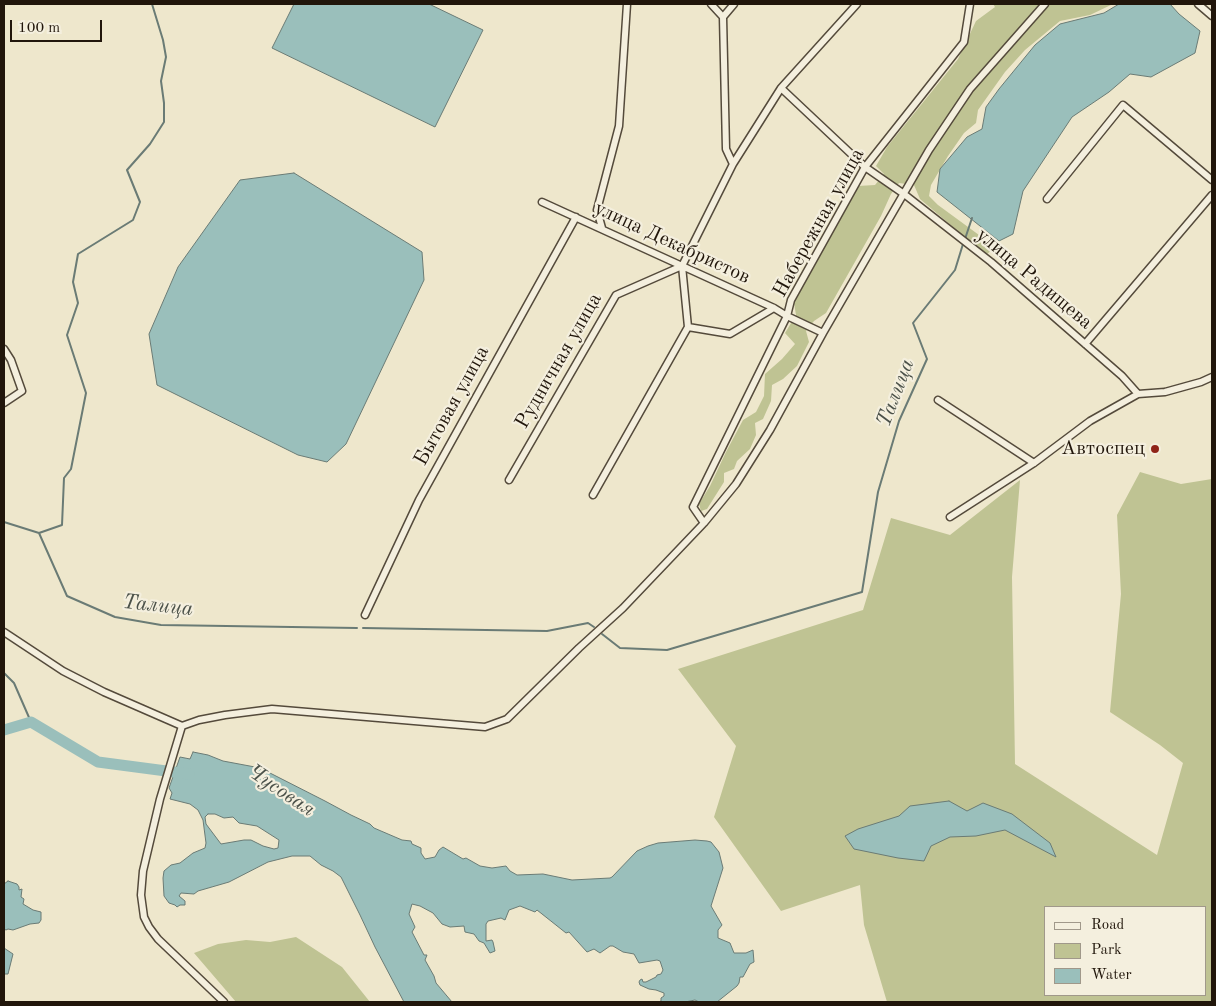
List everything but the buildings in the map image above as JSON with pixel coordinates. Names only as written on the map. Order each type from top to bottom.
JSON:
[{"type":"street","points":[[602,228],[597,210],[620,126],[627,4]]},
{"type":"street","points":[[711,4],[723,18],[726,149],[733,164]]},
{"type":"street","points":[[723,18],[734,4]]},
{"type":"street","points":[[593,495],[688,327],[682,266],[733,164],[781,88],[856,4]]},
{"type":"street","name":"Набережная улица","points":[[704,523],[693,507],[787,316],[791,300],[865,167],[964,42],[970,4]]},
{"type":"street","points":[[4,632],[63,671],[104,692],[182,726],[199,720],[225,715],[272,710],[485,728],[507,719],[579,648],[623,608],[704,523],[736,484],[770,430],[823,332],[929,150],[970,89],[1045,4]]},
{"type":"street","points":[[1198,4],[1212,16]]},
{"type":"street","name":"улица Радищева","points":[[781,88],[865,167],[904,194],[991,262],[1122,376],[1138,394]]},
{"type":"street","points":[[1047,198],[1123,105],[1212,180]]},
{"type":"street","points":[[1085,344],[1212,195]]},
{"type":"street","name":"улица Декабристов","points":[[542,202],[602,228],[823,332]]},
{"type":"street","name":"Бытовая улица","points":[[365,615],[419,500],[576,217]]},
{"type":"street","name":"Рудничная улица","points":[[508,480],[616,295],[682,266]]},
{"type":"street","points":[[688,327],[730,334],[774,308]]},
{"type":"street","points":[[4,349],[11,360],[22,391],[4,403]]},
{"type":"street","points":[[950,517],[1034,463],[1090,420],[1138,394],[1165,392],[1212,377]]},
{"type":"street","points":[[938,400],[1034,463]]},
{"type":"street","points":[[182,726],[160,799],[144,871],[141,895],[144,917],[158,939],[224,1002]]},
{"type":"green space","points":[[993,4],[1113,4],[1090,15],[1060,21],[1025,50],[1005,72],[978,110],[976,123],[964,133],[931,185],[929,196],[938,205],[979,235],[993,249],[986,255],[920,199],[914,185],[899,183],[891,194],[881,216],[826,313],[814,321],[806,331],[809,342],[797,366],[783,379],[772,385],[771,401],[763,419],[755,423],[756,435],[750,449],[737,461],[734,469],[724,473],[724,482],[707,509],[701,511],[699,504],[743,420],[756,412],[764,396],[765,374],[795,344],[785,333],[796,315],[794,303],[858,186],[875,185],[884,174],[876,166],[887,147],[958,59],[976,21],[995,7]]},
{"type":"green space","points":[[1140,472],[1181,484],[1212,479],[1212,1002],[887,1002],[864,925],[860,885],[781,911],[714,817],[736,746],[678,669],[863,610],[891,518],[950,535],[1020,480],[1012,577],[1015,764],[1157,855],[1183,763],[1160,745],[1110,712],[1121,594],[1117,515]]},
{"type":"green space","points":[[296,937],[342,967],[370,1002],[236,1002],[194,953],[218,944],[246,940],[270,942]]},
{"type":"water","points":[[294,4],[429,4],[483,30],[435,127],[272,48]]},
{"type":"water","points":[[1119,4],[1170,4],[1200,31],[1195,53],[1151,77],[1130,74],[1109,92],[1072,117],[1023,191],[1013,234],[999,241],[937,192],[940,169],[967,137],[982,129],[986,107],[1035,45],[1060,24],[1104,13]]},
{"type":"water","points":[[294,173],[422,252],[424,280],[346,444],[327,462],[298,455],[157,385],[149,334],[178,267],[240,180]]},
{"type":"water","points":[[193,752],[268,772],[370,824],[374,828],[402,840],[411,841],[412,844],[421,848],[421,853],[425,859],[435,857],[443,847],[463,859],[466,858],[480,866],[492,868],[506,866],[517,875],[543,874],[572,880],[610,878],[637,851],[648,846],[658,843],[695,840],[711,842],[719,852],[723,868],[711,906],[722,925],[718,930],[718,938],[730,943],[734,953],[746,953],[753,950],[754,962],[750,964],[743,977],[740,977],[737,986],[717,1002],[699,1002],[695,1000],[658,1002],[661,1001],[664,993],[649,989],[640,985],[639,982],[642,979],[643,982],[646,982],[661,974],[663,970],[660,961],[639,963],[634,954],[623,952],[613,946],[600,953],[594,949],[587,952],[569,932],[566,933],[537,910],[535,912],[520,906],[509,910],[505,920],[501,918],[488,921],[486,924],[486,941],[492,940],[495,951],[490,953],[484,943],[479,941],[474,934],[465,932],[464,926],[450,927],[442,924],[433,913],[412,904],[409,914],[415,927],[412,932],[424,955],[427,955],[425,960],[436,983],[452,1002],[404,1002],[341,877],[310,856],[292,856],[268,862],[229,882],[198,891],[194,894],[181,893],[179,896],[185,901],[185,905],[177,907],[169,903],[164,896],[164,871],[171,865],[180,863],[193,853],[205,848],[206,843],[203,820],[198,810],[190,804],[170,799],[172,793],[169,788],[180,757],[190,759]],"holes":[[[208,814],[215,814],[224,818],[233,817],[239,823],[257,826],[279,840],[278,848],[274,849],[263,846],[251,840],[221,844],[206,824],[205,817]]]},
{"type":"water","points":[[949,801],[967,811],[983,803],[1012,814],[1050,843],[1056,857],[1005,830],[976,836],[950,837],[931,846],[924,861],[854,849],[845,836],[858,829],[899,816],[910,806]]},
{"type":"water","points":[[8,881],[17,884],[19,890],[22,889],[21,897],[24,899],[23,904],[41,912],[39,923],[13,930],[4,929],[4,884]]},
{"type":"water","points":[[4,948],[13,954],[8,974],[4,974]]},
{"type":"waterway","points":[[39,533],[62,525],[64,478],[71,469],[86,393],[67,335],[78,303],[73,282],[78,254],[133,220],[140,202],[127,170],[150,144],[164,122],[161,81],[166,57],[152,4]]},
{"type":"waterway","name":"Талица","points":[[965,239],[972,218]]},
{"type":"waterway","name":"Талица","points":[[602,634],[620,648],[667,650],[862,592],[878,492],[899,421],[927,359],[913,323],[955,270],[963,244]]},
{"type":"waterway","name":"Талица","points":[[4,522],[39,533],[67,596],[115,617],[161,625],[357,628]]},
{"type":"waterway","name":"Талица","points":[[363,628],[547,631],[588,623],[594,627]]},
{"type":"waterway","points":[[4,673],[14,683],[31,722]]},
{"type":"waterway","name":"Чусовая","points":[[4,730],[31,722],[98,762],[189,774]]},
{"type":"place","name":"Автоспец","points":[[1155,449]]}]
